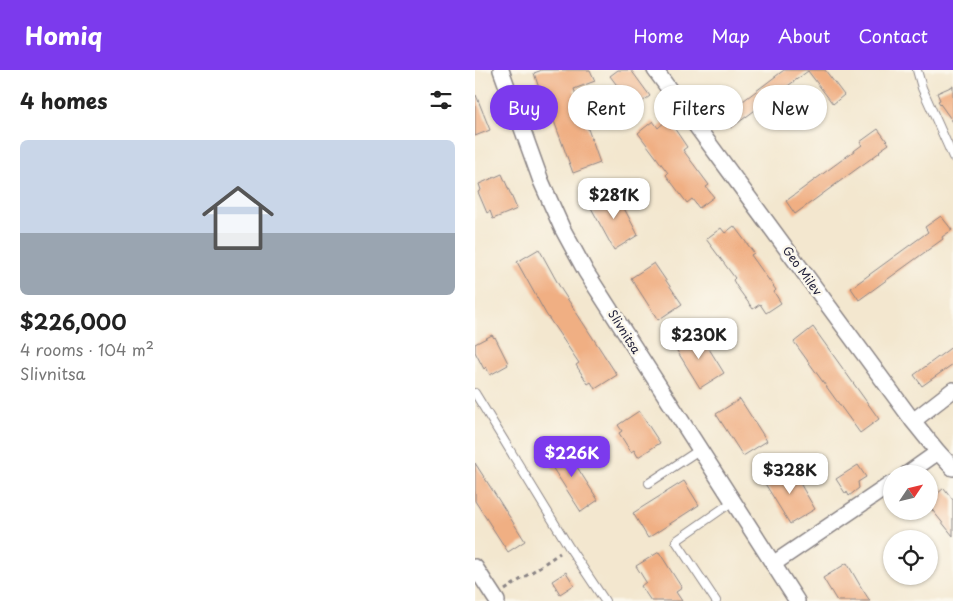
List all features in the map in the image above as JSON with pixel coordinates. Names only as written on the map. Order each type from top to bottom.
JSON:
[{"type":"street","name":"Slivnitsa","points":[[501,70],[541,181],[562,228],[586,272],[797,601]]},
{"type":"street","name":"Geo Milev","points":[[655,70],[913,420],[953,468]]},
{"type":"street","points":[[913,420],[953,390]]},
{"type":"street","points":[[920,465],[938,452]]},
{"type":"street","points":[[773,564],[883,489]]},
{"type":"street","points":[[475,567],[495,599]]},
{"type":"lane","points":[[917,70],[922,88],[953,157]]},
{"type":"lane","points":[[475,393],[569,547],[605,601]]},
{"type":"lane","points":[[649,483],[699,450]]},
{"type":"lane","points":[[716,601],[676,541],[732,502]]},
{"type":"path","points":[[495,599],[569,547]]},
{"type":"building","points":[[542,70],[590,70],[595,81],[584,85],[568,85],[568,130],[588,130],[600,163],[573,173],[557,130],[558,85],[538,85],[534,73]]},
{"type":"building","points":[[618,70],[631,70],[642,85],[617,85],[610,76]]},
{"type":"building","points":[[784,70],[825,70],[844,95],[833,104],[827,96],[827,85],[819,85],[808,71],[789,85],[764,85]]},
{"type":"building","points":[[953,86],[953,122],[938,101],[940,100],[937,93]]},
{"type":"building","points":[[644,88],[650,96],[644,100]]},
{"type":"building","points":[[753,93],[753,112],[743,119],[743,101]]},
{"type":"building","points":[[475,96],[490,130],[475,136]]},
{"type":"building","points":[[653,121],[654,130],[675,130],[687,147],[683,150],[709,185],[706,187],[714,197],[699,208],[692,199],[687,203],[666,175],[668,173],[638,133]]},
{"type":"building","points":[[878,129],[889,144],[795,214],[786,201],[862,145],[860,142]]},
{"type":"building","points":[[502,174],[517,209],[493,219],[490,211],[487,213],[478,192],[481,190],[479,184]]},
{"type":"building","points":[[615,191],[638,235],[614,250],[589,204]]},
{"type":"building","points":[[941,216],[952,230],[942,237],[943,239],[859,300],[851,288],[928,232],[925,227]]},
{"type":"building","points":[[734,226],[754,253],[751,255],[776,290],[774,292],[781,303],[766,313],[760,304],[753,309],[737,287],[733,280],[735,278],[706,239],[721,228],[725,233]]},
{"type":"building","points":[[539,249],[561,289],[617,375],[595,389],[591,382],[588,384],[576,365],[579,363],[546,314],[517,262]]},
{"type":"building","points":[[654,263],[682,304],[658,320],[631,278]]},
{"type":"building","points":[[813,327],[879,419],[860,433],[794,342]]},
{"type":"building","points":[[698,331],[724,373],[700,388],[674,346]]},
{"type":"building","points":[[492,335],[495,337],[508,365],[490,375],[486,367],[484,369],[475,352],[475,344]]},
{"type":"building","points":[[953,346],[953,364],[922,386],[914,375]]},
{"type":"building","points":[[740,399],[767,441],[743,456],[716,414]]},
{"type":"building","points":[[639,411],[660,443],[638,457],[634,450],[631,452],[619,433],[622,431],[618,425]]},
{"type":"building","points":[[563,445],[598,500],[581,512],[545,456]]},
{"type":"building","points":[[475,463],[525,541],[508,552],[475,501]]},
{"type":"building","points":[[858,465],[866,477],[858,482],[859,488],[849,496],[836,479]]},
{"type":"building","points":[[790,466],[815,509],[790,524],[764,482]]},
{"type":"building","points":[[684,481],[699,505],[648,538],[633,513]]},
{"type":"building","points":[[944,488],[953,500],[953,536],[938,517],[938,493]]},
{"type":"building","points":[[659,552],[682,588],[676,592],[682,601],[651,601],[641,586],[646,582],[636,566]]},
{"type":"building","points":[[847,563],[870,601],[837,601],[823,578]]},
{"type":"building","points":[[566,572],[574,585],[560,594],[552,581]]}]
